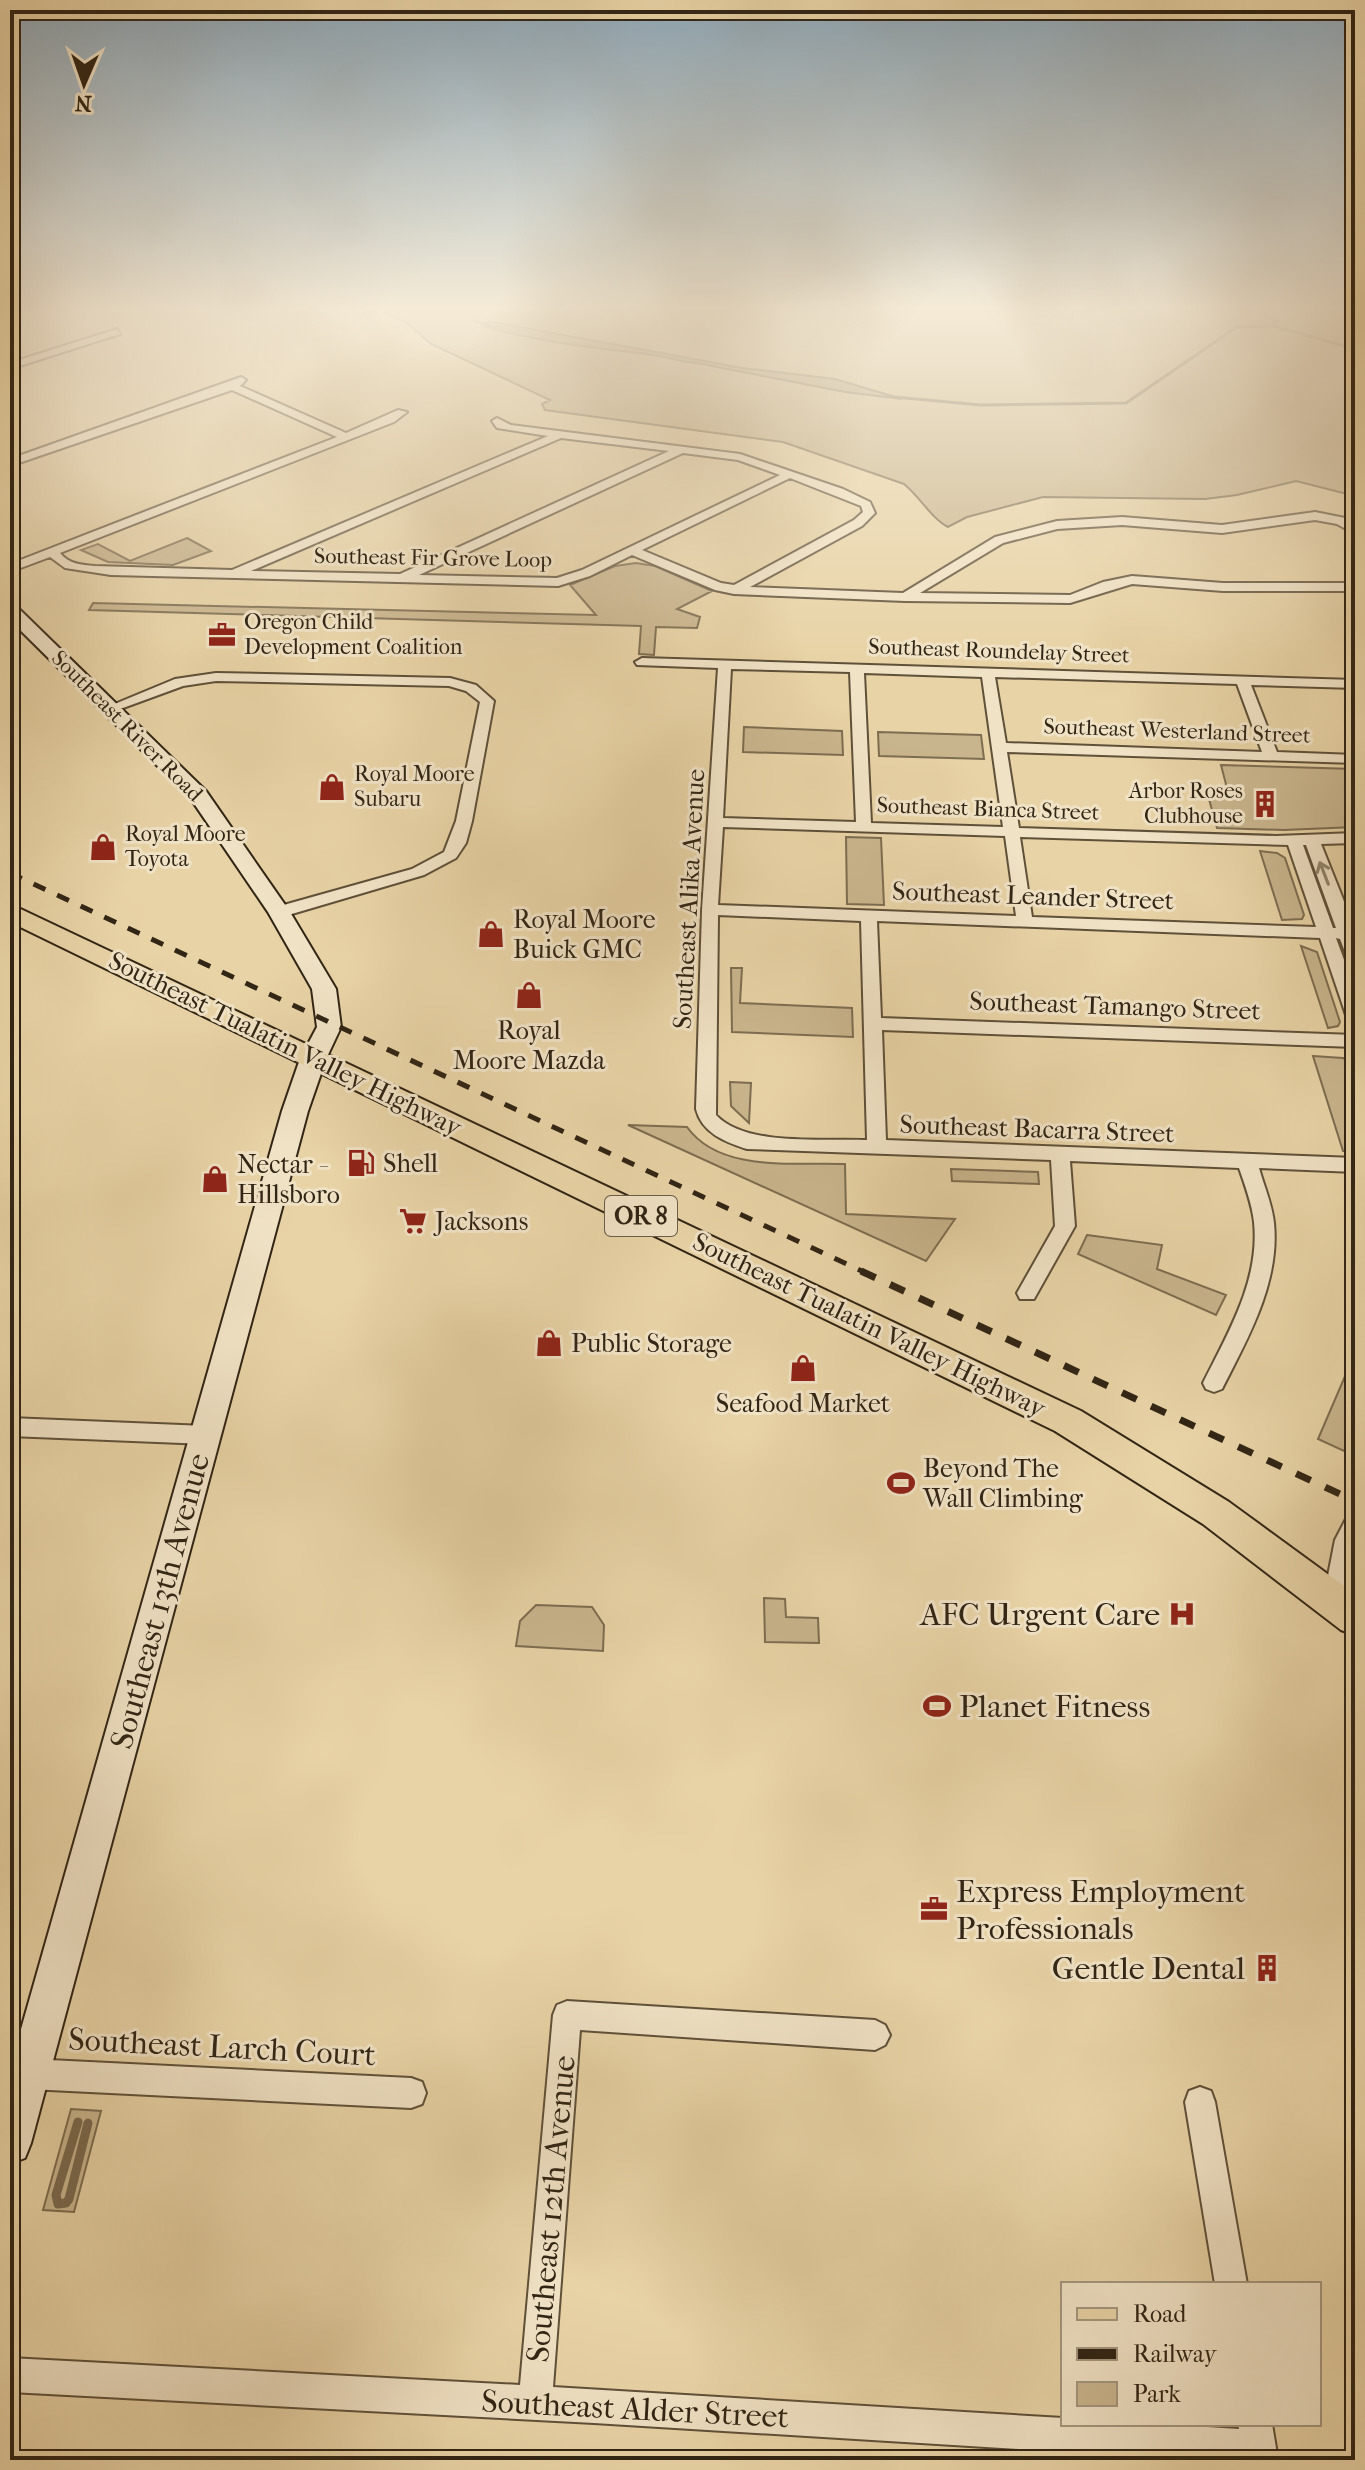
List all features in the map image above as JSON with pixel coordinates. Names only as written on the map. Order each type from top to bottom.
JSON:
[{"type":"main road","name":"Southeast River Road","points":[[10,610],[122,705],[199,795],[279,912],[327,1000],[329,1027],[313,1059]]},
{"type":"main road","name":"Southeast Tualatin Valley Highway","points":[[10,912],[1068,1421],[1194,1496],[1348,1601]]},
{"type":"main road","name":"Southeast 13th Avenue","points":[[10,2143],[295,1111],[313,1059]]},
{"type":"street","points":[[10,463],[114,426]]},
{"type":"street","points":[[324,426],[346,437]]},
{"type":"street","points":[[10,568],[374,426]]},
{"type":"street","points":[[503,426],[756,461],[861,501],[869,513],[858,523],[734,590]]},
{"type":"street","points":[[234,574],[560,435]]},
{"type":"street","points":[[402,578],[682,450]]},
{"type":"street","name":"Southeast Fir Grove Loop","points":[[53,551],[56,560],[70,566],[111,571],[558,582],[586,573],[790,474]]},
{"type":"street","points":[[905,597],[999,540],[1018,533],[1078,522],[1174,524],[1222,529],[1315,516],[1341,521],[1355,530]]},
{"type":"street","points":[[633,551],[707,583],[734,590],[905,597],[1070,599],[1085,596],[1107,585],[1132,580],[1223,587],[1355,587]]},
{"type":"street","name":"Southeast Roundelay Street","points":[[642,662],[1355,684]]},
{"type":"street","name":"Southeast Alika Avenue","points":[[720,1131],[707,1117],[705,1109],[710,910],[725,664]]},
{"type":"street","points":[[857,669],[864,827]]},
{"type":"street","points":[[988,673],[1025,922]]},
{"type":"street","points":[[122,705],[142,702],[189,682],[243,676],[450,682],[471,688],[487,701],[464,821],[458,843],[450,855],[418,872],[279,912]]},
{"type":"street","points":[[1243,681],[1271,756]]},
{"type":"street","name":"Southeast Westerland Street","points":[[998,747],[1355,759]]},
{"type":"street","name":"Southeast Bianca Street","points":[[716,822],[1303,841],[1355,838]]},
{"type":"street","points":[[1303,841],[1326,932],[1355,1015]]},
{"type":"street","points":[[1303,841],[1351,934],[1355,958]]},
{"type":"street","name":"Southeast Leander Street","points":[[710,910],[1351,934]]},
{"type":"street","points":[[869,917],[877,1149]]},
{"type":"street","name":"Southeast Tamango Street","points":[[873,1024],[1355,1041]]},
{"type":"street","name":"Southeast Bacarra Street","points":[[720,1131],[747,1142],[877,1149],[1355,1165]]},
{"type":"street","points":[[1027,1293],[1065,1226],[1060,1156]]},
{"type":"street","points":[[1214,1383],[1253,1304],[1264,1253],[1261,1203],[1247,1162]]},
{"type":"street","points":[[10,1427],[206,1435]]},
{"type":"street","points":[[1348,1601],[1347,1540],[1355,1524]]},
{"type":"street","name":"Southeast 12th Avenue","points":[[535,2402],[567,2015],[875,2035]]},
{"type":"street","name":"Southeast Larch Court","points":[[29,2074],[411,2093]]},
{"type":"street","points":[[1200,2102],[1231,2282]]},
{"type":"street","name":"Southeast Alder Street","points":[[10,2375],[1258,2444]]},
{"type":"green space","points":[[666,426],[1355,426],[1355,496],[1296,481],[1205,499],[1043,497],[967,517],[948,527],[904,484],[783,442]]},
{"type":"green space","points":[[187,538],[211,551],[173,565],[108,562],[81,550],[98,544],[130,561]]},
{"type":"green space","points":[[636,563],[655,566],[712,591],[677,609],[700,617],[697,628],[656,627],[654,655],[639,654],[641,626],[89,610],[93,603],[596,615],[570,585],[615,566]]},
{"type":"green space","points":[[744,727],[842,731],[843,755],[743,752]]},
{"type":"green space","points":[[878,732],[981,735],[984,759],[879,756]]},
{"type":"green space","points":[[1221,765],[1355,769],[1355,827],[1284,830],[1217,828],[1209,799],[1228,792]]},
{"type":"green space","points":[[846,837],[881,838],[884,905],[847,904]]},
{"type":"green space","points":[[1260,851],[1277,853],[1285,858],[1304,915],[1302,919],[1282,920]]},
{"type":"green space","points":[[1301,946],[1317,952],[1340,1022],[1338,1026],[1328,1028]]},
{"type":"green space","points":[[731,968],[742,968],[740,1003],[852,1008],[853,1037],[732,1032]]},
{"type":"green space","points":[[1313,1056],[1343,1058],[1354,1064],[1355,1151],[1343,1151]]},
{"type":"green space","points":[[730,1082],[751,1083],[749,1123],[731,1106]]},
{"type":"green space","points":[[628,1125],[687,1127],[701,1142],[718,1152],[759,1162],[845,1164],[846,1214],[955,1219],[926,1261]]},
{"type":"green space","points":[[951,1169],[1038,1172],[1039,1184],[952,1181]]},
{"type":"green space","points":[[1087,1235],[1162,1245],[1157,1269],[1226,1295],[1216,1315],[1078,1254]]},
{"type":"green space","points":[[1355,1353],[1355,1430],[1344,1451],[1318,1439]]},
{"type":"green space","points":[[764,1598],[785,1599],[786,1617],[818,1618],[819,1643],[765,1642]]},
{"type":"green space","points":[[536,1605],[592,1607],[604,1625],[603,1651],[516,1646],[520,1621]]},
{"type":"green space","points":[[71,2109],[101,2111],[74,2212],[43,2210]]},
{"type":"waterway","points":[[78,2122],[56,2195],[58,2204],[66,2203],[69,2199],[88,2123]]},
{"type":"railway","points":[[10,873],[866,1273]]},
{"type":"railway","points":[[861,1271],[1355,1501]]},
{"type":"place","name":"Oregon Child Development Coalition","points":[[222,635]]},
{"type":"place","name":"Royal Moore Subaru","points":[[332,787]]},
{"type":"place","name":"Arbor Roses Clubhouse","points":[[1265,804]]},
{"type":"place","name":"Royal Moore Toyota","points":[[103,847]]},
{"type":"place","name":"Royal Moore Buick GMC","points":[[491,934]]},
{"type":"place","name":"Royal Moore Mazda","points":[[529,995]]},
{"type":"place","name":"Shell","points":[[361,1163]]},
{"type":"place","name":"Nectar - Hillsboro","points":[[215,1179]]},
{"type":"place","name":"Jacksons","points":[[413,1221]]},
{"type":"place","name":"Public Storage","points":[[549,1343]]},
{"type":"place","name":"Seafood Market","points":[[803,1368]]},
{"type":"place","name":"Beyond The Wall Climbing","points":[[901,1483]]},
{"type":"place","name":"AFC Urgent Care","points":[[1182,1614]]},
{"type":"place","name":"Planet Fitness","points":[[937,1706]]},
{"type":"place","name":"Express Employment Professionals","points":[[934,1909]]},
{"type":"place","name":"Gentle Dental","points":[[1267,1968]]}]
